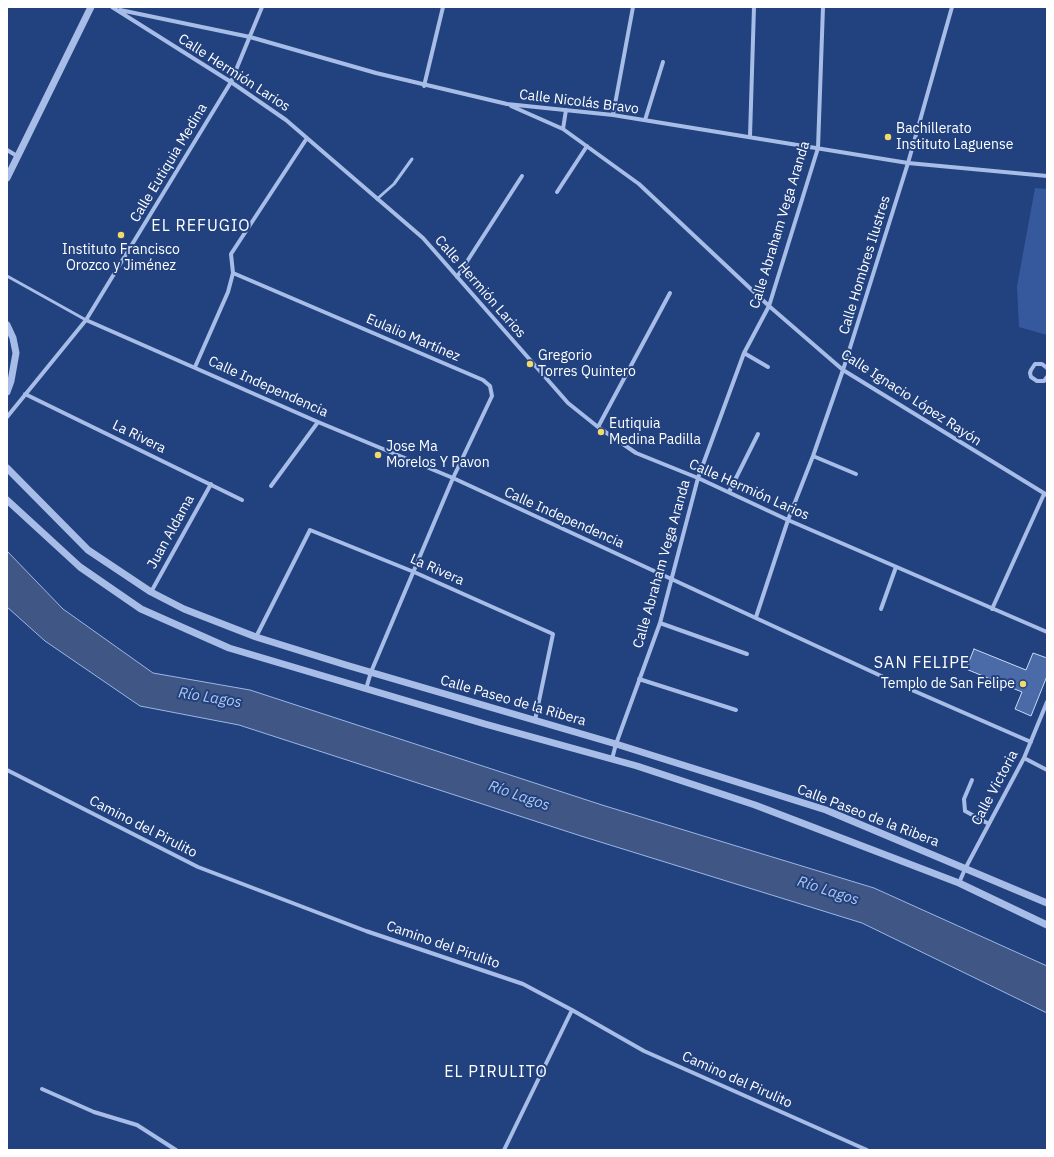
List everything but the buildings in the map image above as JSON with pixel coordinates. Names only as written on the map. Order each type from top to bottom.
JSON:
[{"type":"street","points":[[7,178],[16,156],[51,91],[91,7]]},
{"type":"street","name":"Calle Eutiquia Medina","points":[[7,417],[86,320],[231,82],[262,7]]},
{"type":"street","points":[[424,86],[443,7]]},
{"type":"street","points":[[614,115],[633,7]]},
{"type":"street","points":[[750,136],[754,7]]},
{"type":"street","name":"Calle Abraham Vega Aranda","points":[[612,759],[616,744],[660,623],[698,478],[744,354],[769,306],[818,148],[823,7]]},
{"type":"street","name":"Calle Hombres Ilustres","points":[[756,617],[788,520],[813,456],[843,370],[908,163],[952,7]]},
{"type":"street","name":"Calle Nicolás Bravo","points":[[114,8],[250,37],[424,86],[507,104],[614,115],[908,163],[1047,176]]},
{"type":"street","name":"Calle Hermión Larios","points":[[114,8],[231,82],[286,120],[377,200],[423,238],[568,403],[598,427],[636,453],[698,478],[788,520],[1047,632]]},
{"type":"street","points":[[645,120],[663,62]]},
{"type":"street","name":"Calle Ignacio López Rayón","points":[[507,104],[563,129],[639,184],[769,306],[843,370],[1046,495]]},
{"type":"street","points":[[563,129],[566,110]]},
{"type":"street","points":[[195,367],[228,292],[233,273],[231,254],[307,138]]},
{"type":"street","points":[[557,192],[587,146]]},
{"type":"street","points":[[7,150],[16,156]]},
{"type":"street","points":[[457,277],[522,176]]},
{"type":"street","name":"Eulalio Martínez","points":[[233,273],[483,380],[490,386],[492,396],[452,478]]},
{"type":"street","points":[[598,427],[670,292]]},
{"type":"street","name":"Calle Independencia","points":[[86,320],[318,422],[452,478],[905,687],[1031,742]]},
{"type":"street","points":[[7,325],[13,338],[16,353],[11,381],[7,392]]},
{"type":"street","points":[[744,354],[768,367]]},
{"type":"street","points":[[1047,368],[1042,364],[1035,364],[1030,373],[1031,377],[1037,381],[1044,381],[1047,377]]},
{"type":"street","name":"La Rivera","points":[[25,394],[242,500]]},
{"type":"street","points":[[271,486],[318,422]]},
{"type":"street","points":[[729,492],[758,434]]},
{"type":"street","points":[[813,456],[856,474]]},
{"type":"street","name":"Calle Paseo de la Ribera","points":[[7,468],[88,550],[151,592],[184,609],[256,637],[423,688],[616,744],[826,810],[1047,903]]},
{"type":"street","points":[[366,689],[371,672],[452,478]]},
{"type":"street","name":"Juan Aldama","points":[[151,592],[211,484]]},
{"type":"street","points":[[992,609],[1046,495]]},
{"type":"street","name":"Calle Paseo de la Ribera","points":[[7,500],[80,567],[141,609],[229,648],[485,724],[637,766],[755,805],[959,883],[1047,925]]},
{"type":"street","name":"La Rivera","points":[[256,637],[310,530],[414,572],[553,634],[535,720]]},
{"type":"street","points":[[881,609],[896,567]]},
{"type":"street","points":[[660,623],[747,654]]},
{"type":"street","points":[[639,679],[736,710]]},
{"type":"street","name":"Calle Victoria","points":[[959,883],[1024,758],[1047,702]]},
{"type":"street","points":[[1024,758],[1047,770]]},
{"type":"street","name":"Camino del Pirulito","points":[[7,770],[198,867],[366,931],[523,984],[644,1051],[867,1150]]},
{"type":"street","points":[[972,780],[964,799],[965,810],[989,824]]},
{"type":"street","points":[[504,1150],[572,1010]]},
{"type":"street","points":[[42,1089],[94,1112],[137,1125],[176,1150]]},
{"type":"lane","points":[[377,200],[394,184],[412,159]]},
{"type":"lane","points":[[7,276],[86,320]]},
{"type":"shaded area","points":[[1035,188],[1047,189],[1047,335],[1019,327],[1017,286]]},
{"type":"water","name":"Río Lagos","points":[[7,551],[63,609],[153,673],[250,690],[602,805],[874,888],[1047,966],[1047,1013],[862,923],[581,836],[239,725],[140,706],[45,641],[7,607]]},
{"type":"place","name":"Bachillerato Instituto Laguense","points":[[888,137]]},
{"type":"place","name":"Instituto Francisco Orozco y Jiménez","points":[[121,235]]},
{"type":"place","name":"Gregorio Torres Quintero","points":[[530,364]]},
{"type":"place","name":"Eutiquia Medina Padilla","points":[[601,432]]},
{"type":"place","name":"Jose Ma Morelos Y Pavon","points":[[378,455]]},
{"type":"place","name":"Templo de San Felipe","points":[[1023,684]]},
{"type":"district","name":"EL REFUGIO","points":[[201,226]]},
{"type":"district","name":"SAN FELIPE","points":[[922,663]]},
{"type":"district","name":"EL PIRULITO","points":[[496,1072]]}]
